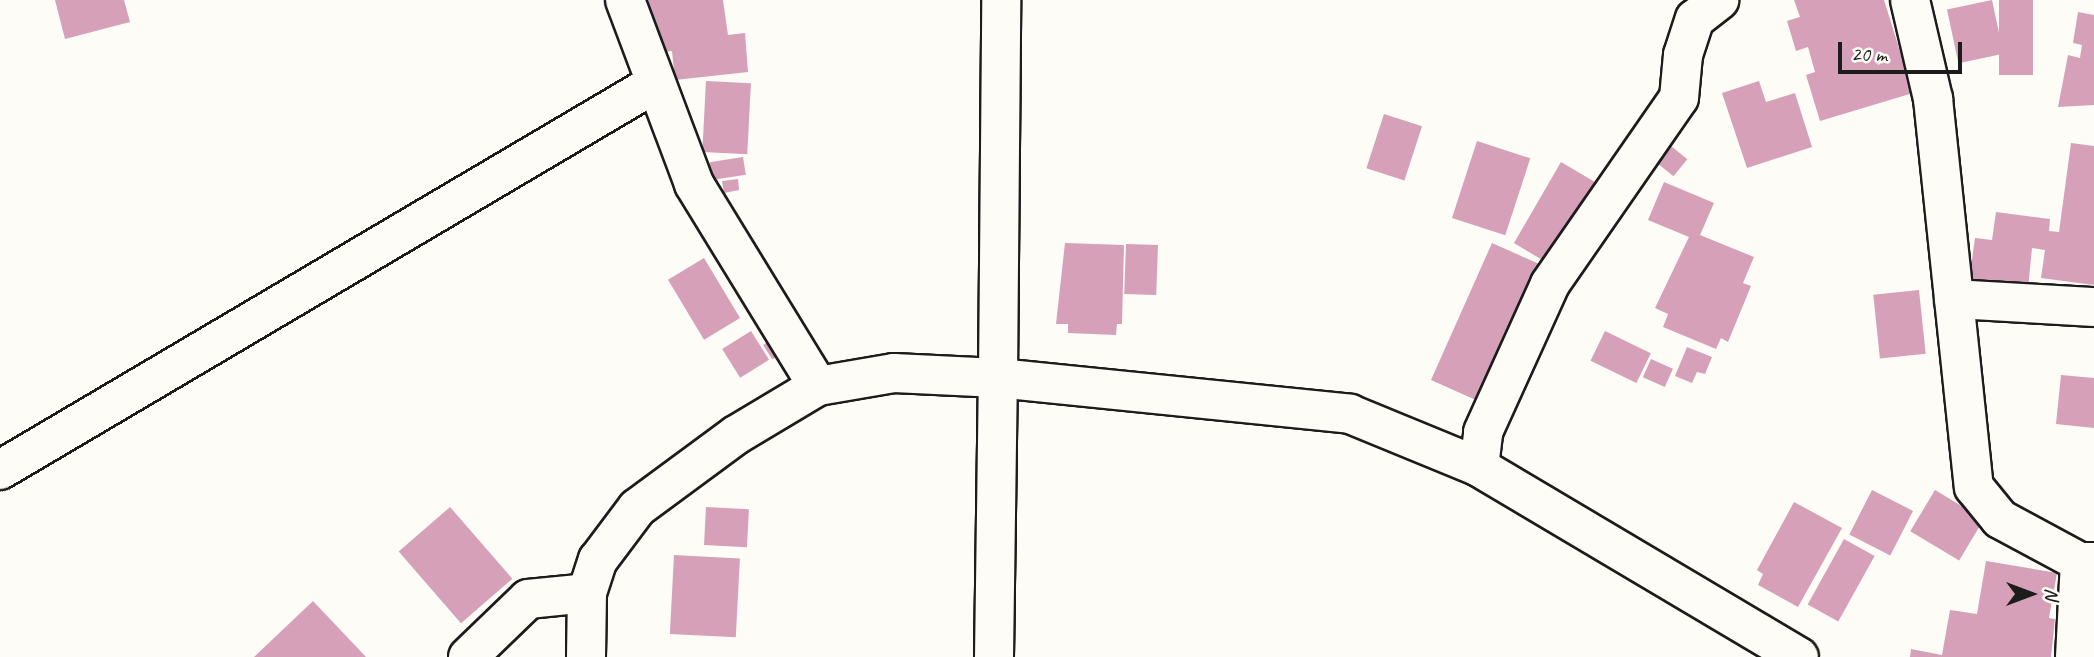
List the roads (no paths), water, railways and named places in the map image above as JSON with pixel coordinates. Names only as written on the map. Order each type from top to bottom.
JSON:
[{"type":"street","points":[[625,0],[654,84],[694,184],[818,386]]},
{"type":"street","points":[[995,657],[1001,0]]},
{"type":"street","points":[[1479,467],[1483,432],[1550,284],[1679,98],[1683,55],[1695,19],[1719,0]]},
{"type":"street","points":[[1910,0],[1933,99],[1974,487],[2000,519],[2087,562],[2075,657]]},
{"type":"street","points":[[0,470],[654,84]]},
{"type":"street","points":[[1954,299],[2094,307]]},
{"type":"street","points":[[586,657],[587,593],[598,560],[637,508],[736,435],[818,386],[894,373],[998,378],[1350,414],[1479,467],[1799,657]]},
{"type":"street","points":[[467,657],[528,599],[587,593]]}]
